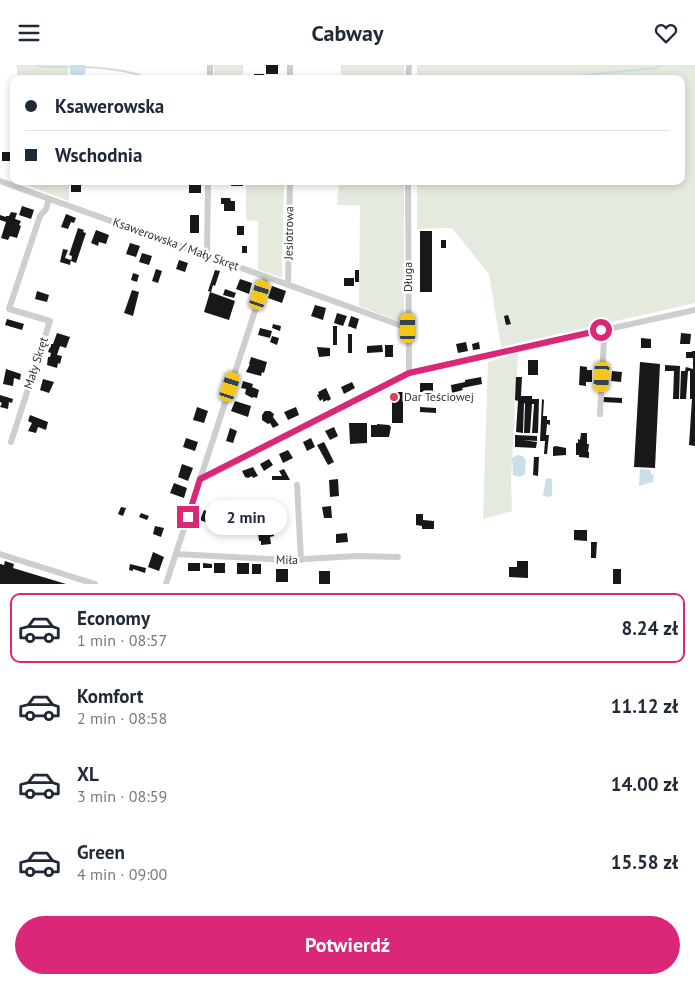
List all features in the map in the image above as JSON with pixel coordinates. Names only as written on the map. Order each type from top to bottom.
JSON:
[{"type":"street","name":"Ksawerowska / Mały Skręt","points":[[11,185],[408,328]]},
{"type":"street","points":[[207,256],[208,185]]},
{"type":"street","name":"Jesiotrowa","points":[[288,285],[290,185]]},
{"type":"street","name":"Długa","points":[[408,185],[409,373]]},
{"type":"street","name":"Mały Skręt","points":[[10,442],[50,321],[10,309],[40,216],[46,209],[49,199]]},
{"type":"street","points":[[166,584],[266,277]]},
{"type":"street","points":[[200,479],[409,373],[695,310]]},
{"type":"street","points":[[600,414],[604,339],[601,330]]},
{"type":"street","points":[[297,485],[301,560]]},
{"type":"street","points":[[0,554],[95,584]]},
{"type":"street","name":"Miła","points":[[176,554],[301,560],[357,556],[398,557]]},
{"type":"shaded area","points":[[17,65],[68,65],[68,75],[17,75]]},
{"type":"shaded area","points":[[70,65],[86,65],[85,74],[72,75],[70,73]]},
{"type":"shaded area","points":[[214,65],[243,65],[243,75],[214,75]]},
{"type":"shaded area","points":[[341,65],[404,65],[404,75],[341,75]]},
{"type":"shaded area","points":[[417,65],[695,65],[695,303],[501,347],[489,274],[452,228],[417,229],[417,185],[685,185],[685,75],[417,75]]},
{"type":"shaded area","points":[[27,185],[69,185],[69,201]]},
{"type":"shaded area","points":[[246,185],[284,185],[282,278],[258,269],[258,221],[246,220]]},
{"type":"shaded area","points":[[339,185],[404,185],[404,323],[359,306],[360,205],[337,205]]},
{"type":"shaded area","points":[[518,353],[511,480],[512,511],[483,519],[488,362]]},
{"type":"shaded area","points":[[517,455],[523,456],[526,461],[525,474],[520,477],[513,475],[512,458]]},
{"type":"shaded area","points":[[640,469],[651,470],[651,474],[654,475],[653,482],[639,486]]},
{"type":"shaded area","points":[[546,478],[552,479],[552,496],[548,497],[543,495]]},
{"type":"building","points":[[266,65],[278,65],[278,74],[266,74]]},
{"type":"building","points":[[2,152],[10,152],[10,161],[2,161]]},
{"type":"building","points":[[71,185],[81,185],[81,192],[71,192]]},
{"type":"building","points":[[189,185],[201,185],[201,193],[189,193]]},
{"type":"building","points":[[221,198],[230,198],[231,201],[235,201],[235,211],[224,211],[224,204],[221,204]]},
{"type":"building","points":[[22,206],[34,210],[31,219],[19,215]]},
{"type":"building","points":[[11,212],[17,213],[15,219],[21,221],[19,225],[21,226],[17,238],[10,236],[8,240],[1,238],[6,222],[0,220],[0,215],[6,217]]},
{"type":"building","points":[[66,214],[76,218],[74,223],[71,222],[68,229],[61,227]]},
{"type":"building","points":[[190,215],[199,215],[199,233],[190,233]]},
{"type":"building","points":[[237,226],[244,226],[244,235],[237,235]]},
{"type":"building","points":[[78,228],[86,233],[76,263],[71,261],[72,256],[69,255]]},
{"type":"building","points":[[96,230],[109,235],[106,244],[99,242],[98,246],[91,243]]},
{"type":"building","points":[[420,231],[432,231],[432,292],[420,292]]},
{"type":"building","points":[[441,240],[446,240],[446,248],[441,248]]},
{"type":"building","points":[[130,243],[140,246],[136,257],[126,254]]},
{"type":"building","points":[[242,246],[247,246],[247,253],[242,253]]},
{"type":"building","points":[[63,249],[68,250],[65,258],[71,260],[70,265],[60,262]]},
{"type":"building","points":[[142,253],[152,256],[149,265],[139,262]]},
{"type":"building","points":[[179,260],[188,263],[185,272],[176,269]]},
{"type":"building","points":[[156,269],[162,271],[158,283],[152,281]]},
{"type":"building","points":[[215,270],[220,271],[211,292],[208,291]]},
{"type":"building","points":[[355,270],[359,270],[359,282],[355,282]]},
{"type":"building","points":[[133,273],[139,275],[137,282],[131,280]]},
{"type":"building","points":[[344,278],[354,278],[354,286],[344,286]]},
{"type":"building","points":[[240,279],[252,283],[249,294],[236,289]]},
{"type":"building","points":[[272,286],[286,291],[282,303],[268,298]]},
{"type":"building","points":[[225,289],[236,293],[234,298],[223,295]]},
{"type":"building","points":[[132,290],[139,292],[133,316],[124,313]]},
{"type":"building","points":[[37,291],[49,295],[47,302],[35,299]]},
{"type":"building","points":[[210,292],[235,301],[229,320],[204,312]]},
{"type":"building","points":[[315,305],[326,308],[323,320],[311,316]]},
{"type":"building","points":[[337,313],[347,316],[343,326],[334,323]]},
{"type":"building","points":[[508,315],[511,324],[506,325],[504,316]]},
{"type":"building","points":[[351,316],[359,319],[356,329],[348,326]]},
{"type":"building","points":[[7,319],[24,324],[22,330],[5,325]]},
{"type":"building","points":[[273,324],[281,326],[280,331],[272,328]]},
{"type":"building","points":[[333,326],[337,326],[337,345],[333,345]]},
{"type":"building","points":[[260,328],[272,331],[270,338],[258,335]]},
{"type":"building","points":[[57,333],[70,337],[66,348],[60,346],[57,355],[62,356],[57,368],[47,365],[48,357],[50,357],[51,353],[48,352]]},
{"type":"building","points":[[681,333],[691,334],[690,344],[680,344]]},
{"type":"building","points":[[348,334],[352,334],[352,353],[348,353]]},
{"type":"building","points":[[272,336],[279,338],[277,345],[270,342]]},
{"type":"building","points":[[641,338],[651,339],[651,348],[641,348]]},
{"type":"building","points":[[466,342],[468,351],[458,353],[456,344]]},
{"type":"building","points":[[479,342],[480,349],[473,350],[472,344]]},
{"type":"building","points":[[382,345],[383,352],[367,353],[367,346]]},
{"type":"building","points":[[385,345],[393,345],[393,357],[385,357]]},
{"type":"building","points":[[317,347],[330,348],[330,356],[319,357]]},
{"type":"building","points":[[695,351],[695,446],[689,445],[692,399],[690,399],[690,371],[688,371],[686,399],[680,399],[681,371],[685,371],[686,367],[693,369],[693,358],[686,358],[686,352]]},
{"type":"building","points":[[251,357],[267,362],[264,373],[262,372],[261,376],[246,372]]},
{"type":"building","points":[[528,360],[538,360],[538,375],[528,375]]},
{"type":"building","points":[[640,362],[660,364],[655,468],[634,467]]},
{"type":"building","points":[[665,365],[680,366],[679,399],[673,399],[674,371],[665,371]]},
{"type":"building","points":[[580,366],[587,367],[587,370],[592,370],[592,382],[586,382],[586,386],[579,385]]},
{"type":"building","points":[[6,369],[21,374],[20,380],[14,378],[13,386],[3,384]]},
{"type":"building","points":[[612,371],[622,372],[621,382],[611,381]]},
{"type":"building","points":[[481,377],[482,384],[462,388],[463,390],[452,393],[451,385]]},
{"type":"building","points":[[516,377],[522,377],[521,396],[532,396],[532,399],[539,399],[538,433],[532,433],[534,404],[532,404],[530,433],[524,433],[524,403],[523,433],[516,432],[518,401],[515,400]]},
{"type":"building","points":[[43,379],[54,382],[49,393],[40,390]]},
{"type":"building","points":[[243,381],[253,384],[252,387],[259,390],[257,398],[252,398],[245,394],[246,389],[241,388]]},
{"type":"building","points":[[352,382],[355,388],[344,394],[341,387]]},
{"type":"building","points":[[420,383],[433,383],[433,392],[420,392]]},
{"type":"building","points":[[326,388],[331,399],[323,402],[323,399],[320,401],[317,395],[319,394],[318,392]]},
{"type":"building","points":[[392,392],[403,392],[403,423],[392,423]]},
{"type":"building","points":[[0,395],[13,399],[12,403],[9,402],[8,409],[0,407],[2,403],[0,402]]},
{"type":"building","points":[[604,397],[622,398],[622,403],[603,402]]},
{"type":"building","points":[[452,398],[457,398],[457,403],[452,403]]},
{"type":"building","points":[[542,399],[544,400],[543,416],[547,416],[547,420],[550,420],[550,425],[547,424],[546,435],[549,435],[547,454],[544,454],[545,441],[540,441]]},
{"type":"building","points":[[235,401],[251,406],[248,417],[231,411]]},
{"type":"building","points":[[197,407],[208,411],[204,423],[193,420]]},
{"type":"building","points":[[296,407],[299,415],[288,420],[284,412]]},
{"type":"building","points":[[420,407],[436,408],[436,413],[420,412]]},
{"type":"building","points":[[265,411],[270,411],[274,414],[273,417],[279,425],[273,428],[270,423],[268,424],[262,420],[262,415]]},
{"type":"building","points":[[30,415],[48,422],[46,430],[38,427],[36,433],[28,431],[32,423],[28,421]]},
{"type":"building","points":[[349,423],[367,423],[367,443],[350,444]]},
{"type":"building","points":[[371,425],[389,425],[391,427],[389,437],[371,437]]},
{"type":"building","points":[[334,427],[338,436],[330,440],[325,431]]},
{"type":"building","points":[[230,428],[237,431],[233,443],[226,441]]},
{"type":"building","points":[[581,433],[587,433],[589,458],[576,455],[576,443],[578,443],[578,439],[580,440]]},
{"type":"building","points":[[515,435],[537,436],[537,441],[523,440],[537,442],[536,448],[515,447]]},
{"type":"building","points":[[186,438],[198,442],[195,451],[183,447]]},
{"type":"building","points":[[311,438],[315,447],[307,451],[303,442]]},
{"type":"building","points":[[324,442],[334,462],[328,465],[317,445]]},
{"type":"building","points":[[553,447],[566,448],[566,455],[553,456]]},
{"type":"building","points":[[288,450],[293,458],[283,463],[279,454]]},
{"type":"building","points":[[534,457],[539,457],[538,476],[533,475]]},
{"type":"building","points":[[269,459],[273,465],[264,471],[260,464]]},
{"type":"building","points":[[182,464],[193,468],[188,481],[178,477]]},
{"type":"building","points":[[253,467],[258,476],[253,478],[252,476],[245,477],[242,471]]},
{"type":"building","points":[[284,469],[290,480],[272,480],[272,476],[282,476],[279,471]]},
{"type":"building","points":[[338,479],[339,496],[330,497],[329,480]]},
{"type":"building","points":[[174,483],[187,488],[184,498],[170,493]]},
{"type":"building","points":[[331,506],[332,518],[324,518],[322,507]]},
{"type":"building","points":[[121,507],[126,508],[123,516],[118,514]]},
{"type":"building","points":[[204,510],[214,514],[210,524],[200,520]]},
{"type":"building","points":[[229,511],[234,511],[233,526],[227,525]]},
{"type":"building","points":[[141,513],[149,516],[147,520],[139,517]]},
{"type":"building","points":[[416,514],[423,514],[423,520],[434,521],[434,529],[422,529],[422,526],[416,525]]},
{"type":"building","points":[[155,526],[164,528],[161,537],[153,534]]},
{"type":"building","points":[[574,530],[587,530],[587,541],[574,540]]},
{"type":"building","points":[[274,531],[274,536],[270,537],[271,544],[261,545],[258,533]]},
{"type":"building","points":[[347,533],[348,542],[336,543],[336,534]]},
{"type":"building","points":[[591,542],[597,542],[596,558],[591,558]]},
{"type":"building","points":[[153,552],[164,557],[159,571],[148,567]]},
{"type":"building","points":[[5,561],[14,564],[13,568],[66,584],[0,584],[0,564],[4,565]]},
{"type":"building","points":[[517,561],[528,561],[528,578],[509,577],[509,567],[517,567]]},
{"type":"building","points":[[188,563],[200,563],[200,571],[188,571]]},
{"type":"building","points":[[203,563],[212,564],[212,568],[203,568]]},
{"type":"building","points":[[214,563],[225,563],[225,573],[214,573]]},
{"type":"building","points":[[237,563],[249,563],[249,574],[237,574]]},
{"type":"building","points":[[130,564],[146,568],[145,573],[133,569],[133,571],[129,570]]},
{"type":"building","points":[[252,564],[261,564],[261,574],[252,574]]},
{"type":"building","points":[[276,569],[288,569],[288,582],[276,582]]},
{"type":"building","points":[[613,569],[621,569],[621,584],[613,584]]},
{"type":"building","points":[[319,571],[330,571],[330,584],[319,584]]},
{"type":"waterway","points":[[38,65],[43,67],[73,67]]},
{"type":"waterway","points":[[586,75],[655,68],[661,65]]},
{"type":"waterway","points":[[85,67],[110,69],[138,75]]},
{"type":"place","name":"Dar Teściowej","points":[[394,397]]},
{"type":"route","points":[[188,517],[200,479],[409,373],[601,330]]}]
